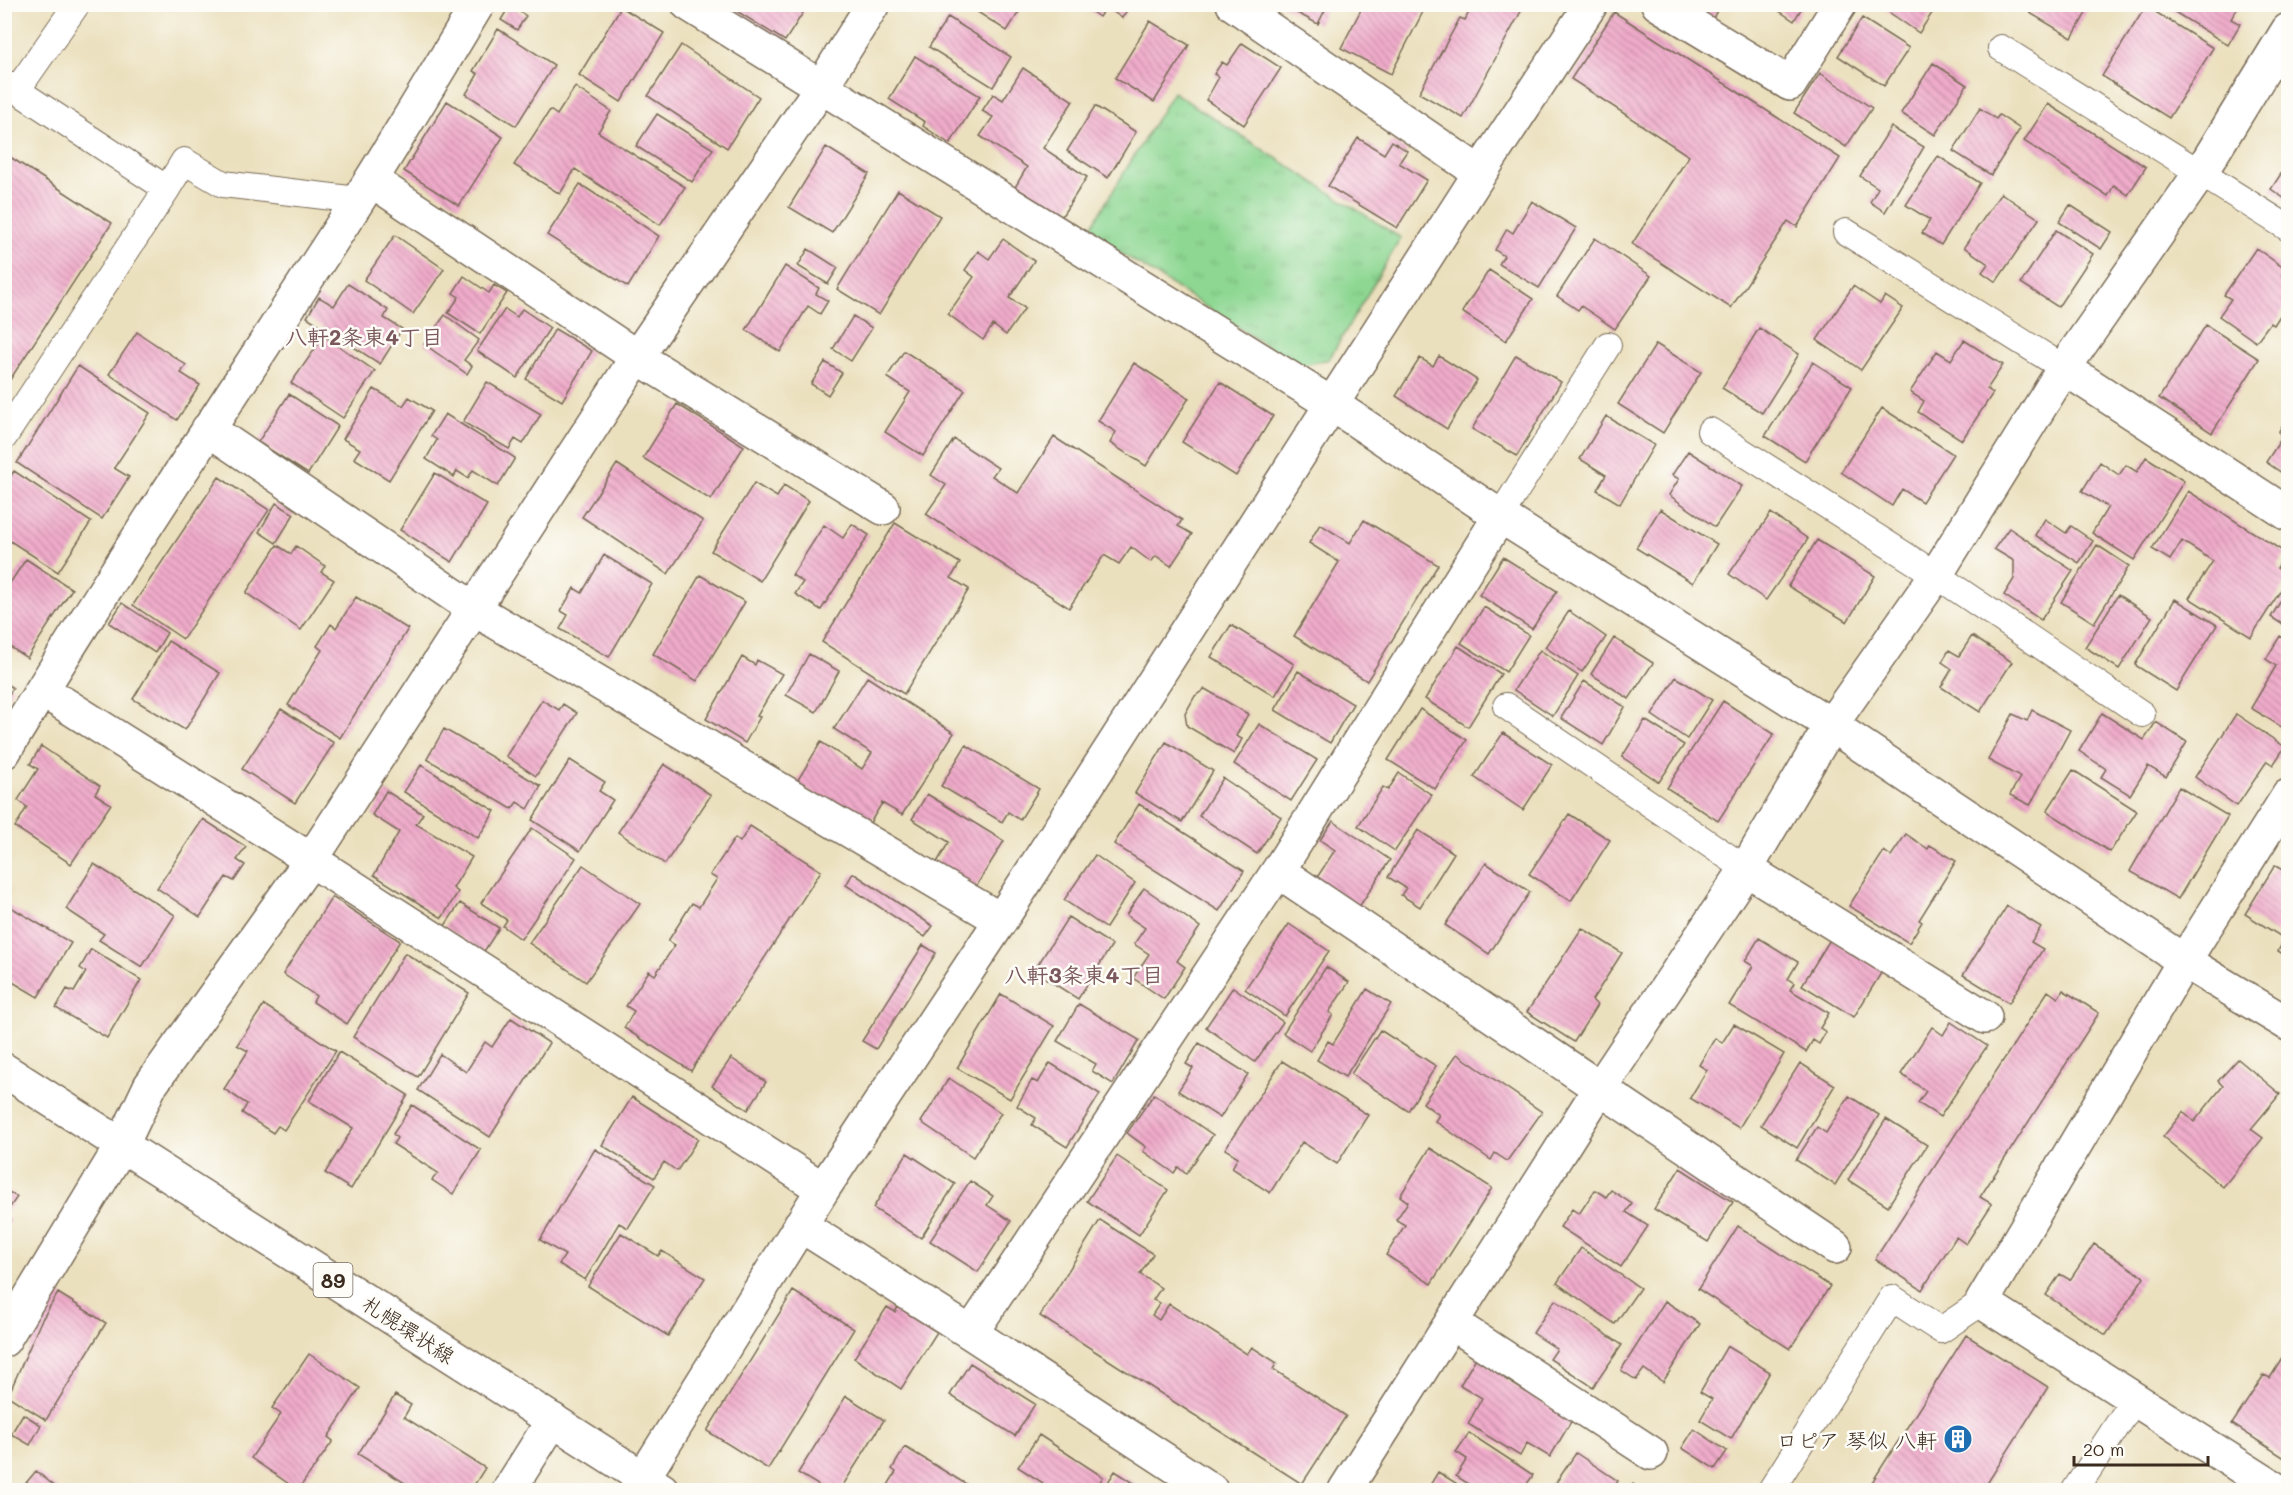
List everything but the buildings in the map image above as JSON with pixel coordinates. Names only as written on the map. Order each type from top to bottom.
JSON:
[{"type":"street","points":[[4,752],[208,429],[365,190],[478,4]]},
{"type":"street","points":[[688,4],[1333,405],[1500,516],[1831,725],[2184,961],[2289,1024]]},
{"type":"street","points":[[4,1340],[122,1145],[150,1086],[311,860],[637,357],[822,86],[873,4]]},
{"type":"street","points":[[1233,4],[1480,173]]},
{"type":"street","points":[[652,1484],[823,1189],[1001,920],[1480,173],[1591,4]]},
{"type":"street","points":[[1658,4],[1790,84],[1840,4]]},
{"type":"street","points":[[1345,1491],[1600,1088],[1746,869],[1831,725],[1936,575],[2064,368],[2201,172],[2289,30]]},
{"type":"street","points":[[365,190],[883,508]]},
{"type":"street","points":[[2064,368],[2289,514]]},
{"type":"street","points":[[208,429],[474,609],[1001,920]]},
{"type":"street","points":[[971,1333],[1278,871],[1500,516]]},
{"type":"street","points":[[42,690],[823,1189]]},
{"type":"street","points":[[2277,1491],[1982,1302],[2184,961],[2289,796]]},
{"type":"street","points":[[1746,869],[1985,1017]]},
{"type":"street","points":[[1278,871],[1835,1247]]},
{"type":"street","name":"札幌環状線","points":[[4,1070],[652,1484]]},
{"type":"street","points":[[801,1225],[971,1333],[1211,1491]]},
{"type":"street","points":[[1452,1323],[1651,1453]]},
{"type":"street","points":[[510,1491],[553,1420]]},
{"type":"lane","points":[[77,4],[11,86],[167,189]]},
{"type":"lane","points":[[2001,48],[2289,228]]},
{"type":"lane","points":[[4,437],[184,161],[223,183],[365,190]]},
{"type":"lane","points":[[1846,232],[2064,368]]},
{"type":"lane","points":[[1500,516],[1608,345]]},
{"type":"lane","points":[[1710,431],[1936,575],[2142,714]]},
{"type":"lane","points":[[1506,706],[1746,869]]},
{"type":"lane","points":[[1771,1491],[1892,1298],[1941,1330],[1982,1302]]},
{"type":"lane","points":[[2075,1491],[2134,1400]]},
{"type":"green space","points":[[1173,92],[1401,238],[1329,359],[1299,366],[1088,232]]},
{"type":"place","name":"ロピア 琴似 八軒","points":[[1958,1439]]},
{"type":"district","name":"八軒2条東4丁目","points":[[364,336]]},
{"type":"district","name":"八軒3条東4丁目","points":[[1084,974]]}]
